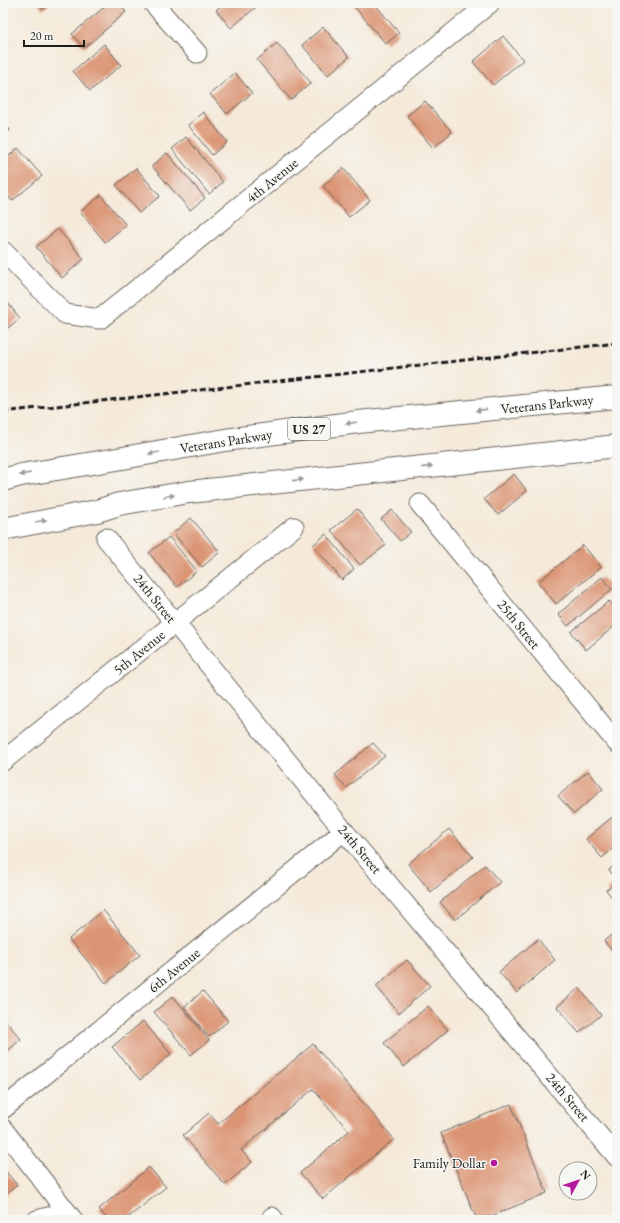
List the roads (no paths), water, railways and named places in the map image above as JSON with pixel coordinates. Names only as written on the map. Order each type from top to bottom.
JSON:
[{"type":"main road","name":"Veterans Parkway","points":[[3,480],[21,475],[233,439],[358,422],[617,397]]},
{"type":"main road","points":[[3,529],[97,511],[119,504],[189,492],[617,446]]},
{"type":"street","points":[[153,3],[197,53]]},
{"type":"street","name":"4th Avenue","points":[[3,251],[65,314],[100,319],[490,3]]},
{"type":"street","name":"25th Street","points":[[420,504],[617,743]]},
{"type":"street","name":"5th Avenue","points":[[3,762],[294,527]]},
{"type":"street","name":"24th Street","points":[[106,538],[344,830],[617,1157]]},
{"type":"street","name":"6th Avenue","points":[[3,1109],[344,830]]},
{"type":"street","points":[[3,1129],[70,1216]]},
{"type":"street","points":[[37,1220],[70,1216]]},
{"type":"railway","points":[[3,412],[617,343]]},
{"type":"place","name":"Family Dollar","points":[[494,1163]]}]
